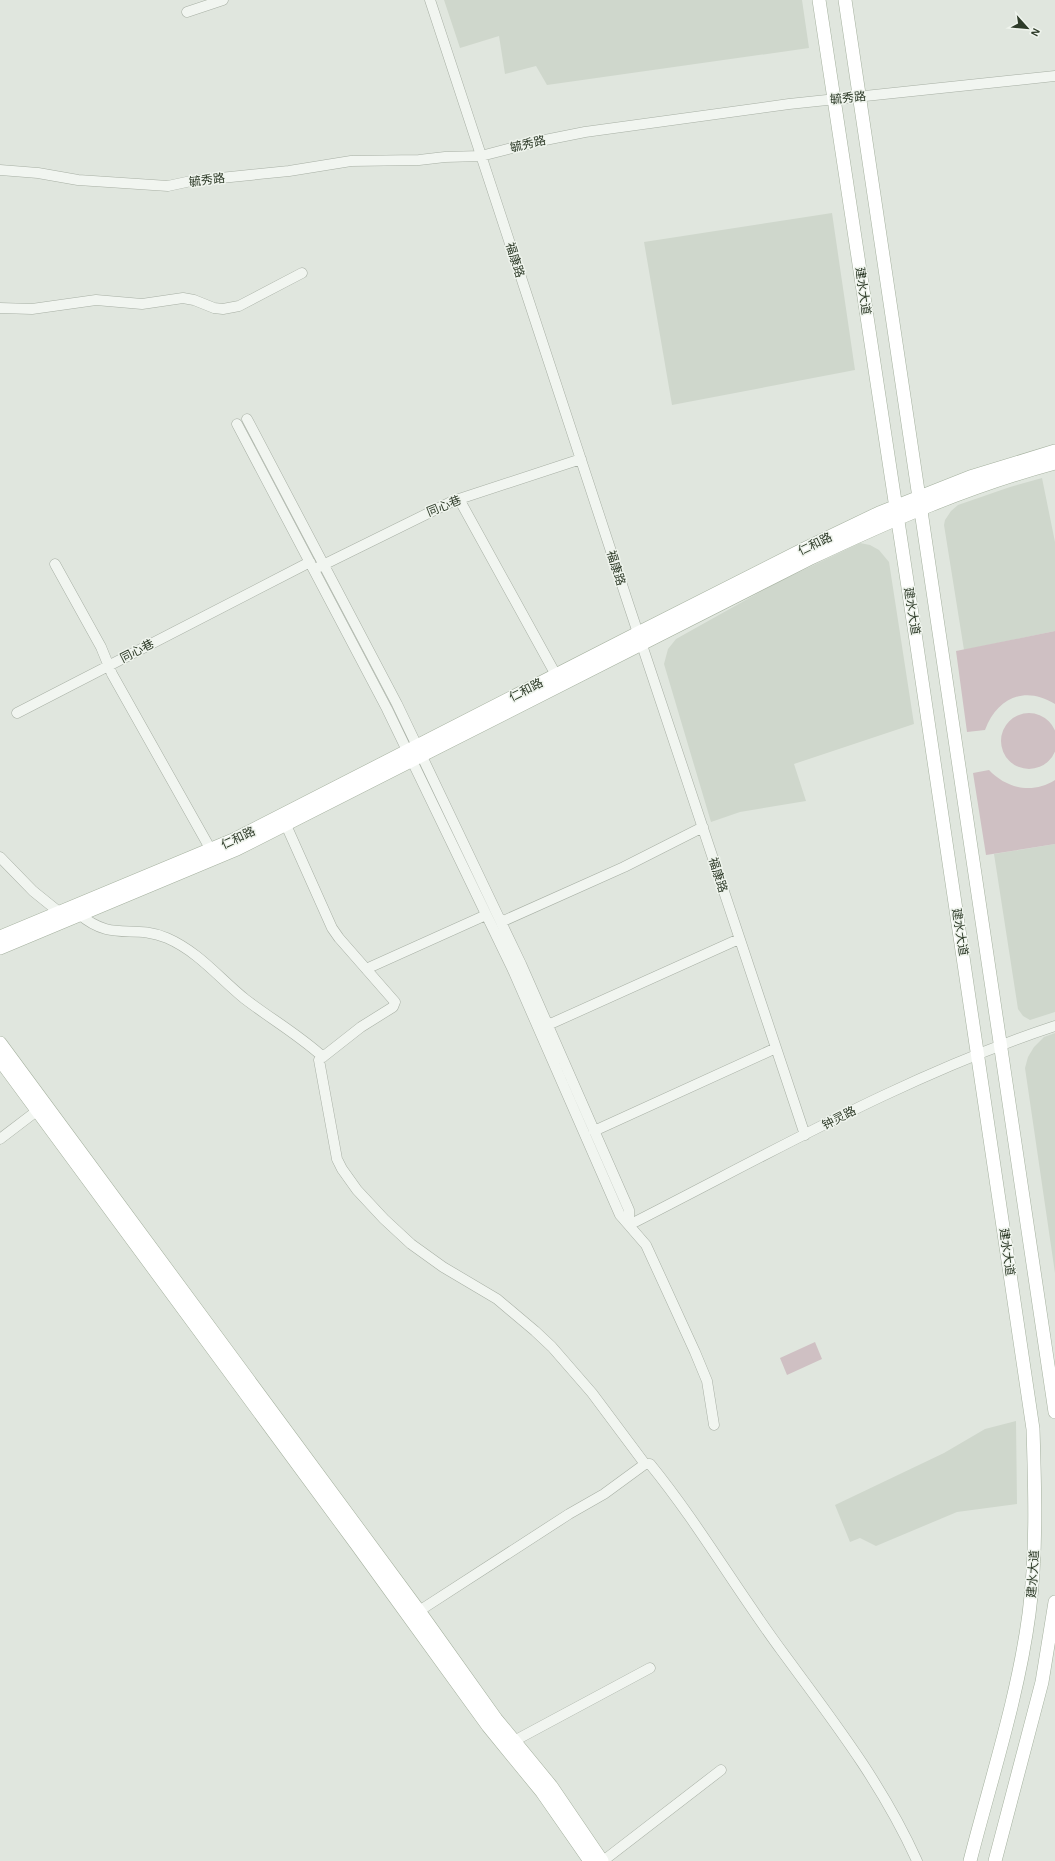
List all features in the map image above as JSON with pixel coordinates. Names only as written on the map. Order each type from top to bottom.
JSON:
[{"type":"main road","name":"建水大道","points":[[819,0],[1033,1429],[1035,1529],[1032,1586],[1023,1656],[970,1861]]},
{"type":"main road","name":"建水大道","points":[[845,0],[1055,1412]]},
{"type":"main road","name":"仁和路","points":[[0,938],[59,912],[211,850],[415,754],[640,638],[804,549],[1001,467],[1055,452]]},
{"type":"main road","name":"仁和路","points":[[919,502],[1055,463]]},
{"type":"main road","name":"仁和路","points":[[0,948],[78,914],[210,861],[286,825],[556,675],[640,638]]},
{"type":"main road","points":[[0,1043],[329,1498],[488,1726],[542,1792],[590,1861]]},
{"type":"main road","points":[[0,1060],[329,1498],[419,1612],[496,1719],[551,1786],[602,1861]]},
{"type":"main road","name":"建水大道","points":[[995,1861],[1042,1682],[1055,1602]]},
{"type":"street","points":[[187,12],[223,0]]},
{"type":"street","name":"福康路","points":[[430,0],[739,939],[806,1135]]},
{"type":"street","name":"毓秀路","points":[[0,170],[38,173],[78,180],[168,186],[191,181],[289,171],[351,161],[419,160],[446,157],[481,156],[535,142],[585,132],[859,96],[1055,76]]},
{"type":"street","points":[[0,308],[32,309],[96,300],[142,304],[183,298],[194,300],[214,308],[229,308],[239,306],[302,273]]},
{"type":"street","points":[[247,419],[323,564],[415,754],[501,922],[629,1210],[629,1225]]},
{"type":"street","points":[[238,424],[312,565],[415,754],[486,915],[512,968],[620,1215],[646,1245],[695,1352],[707,1381],[714,1425]]},
{"type":"street","name":"同心巷","points":[[211,850],[109,665],[312,565],[323,564],[430,511],[459,499],[581,459]]},
{"type":"street","points":[[459,499],[556,675]]},
{"type":"street","points":[[17,713],[109,665],[101,646],[55,564]]},
{"type":"street","points":[[286,825],[332,928],[395,1002],[394,1006],[361,1027],[320,1060],[337,1159],[342,1169],[357,1190],[384,1219],[411,1244],[443,1267],[496,1299],[546,1341],[592,1393],[645,1464]]},
{"type":"street","points":[[501,922],[624,867],[703,827]]},
{"type":"street","points":[[0,857],[33,891],[59,912]]},
{"type":"street","points":[[78,914],[91,924],[103,930],[155,934],[181,946],[212,967],[245,998],[308,1043],[323,1057]]},
{"type":"street","points":[[366,969],[486,915]]},
{"type":"street","points":[[548,1025],[739,939]]},
{"type":"street","name":"钟灵路","points":[[629,1225],[901,1086],[1001,1045],[1055,1026]]},
{"type":"street","points":[[594,1131],[776,1048]]},
{"type":"street","points":[[0,1139],[38,1110]]},
{"type":"street","points":[[419,1612],[569,1514],[604,1494],[645,1464],[650,1464],[678,1498],[716,1558],[863,1762],[903,1831],[917,1861]]},
{"type":"street","points":[[514,1741],[650,1668]]},
{"type":"street","points":[[602,1861],[721,1770]]},
{"type":"shaded area","points":[[444,0],[802,0],[809,48],[547,85],[536,66],[505,74],[499,36],[460,48]]},
{"type":"shaded area","points":[[832,213],[855,370],[672,405],[644,242]]},
{"type":"shaded area","points":[[1042,478],[1055,542],[1055,631],[964,650],[944,525],[945,520],[951,511],[958,505],[1010,487]]},
{"type":"shaded area","points":[[860,543],[870,545],[879,550],[889,562],[914,724],[794,764],[806,801],[740,812],[711,822],[664,664],[668,649],[676,639],[778,582]]},
{"type":"shaded area","points":[[1055,631],[1055,704],[1044,698],[1033,696],[1023,695],[1013,698],[997,710],[990,719],[985,730],[967,732],[956,651]]},
{"type":"shaded area","points":[[1029,713],[1040,715],[1049,721],[1055,730],[1057,741],[1055,752],[1049,761],[1040,767],[1029,769],[1018,767],[1009,761],[1003,752],[1001,741],[1003,730],[1009,721],[1018,715]]},
{"type":"shaded area","points":[[989,770],[1004,782],[1020,787],[1038,787],[1055,780],[1055,844],[986,855],[973,773]]},
{"type":"shaded area","points":[[1055,844],[1055,1012],[1030,1020],[1023,1016],[1018,1009],[994,854]]},
{"type":"shaded area","points":[[1055,1033],[1055,1273],[1025,1068],[1028,1057],[1034,1047],[1044,1037]]},
{"type":"shaded area","points":[[815,1342],[822,1359],[787,1375],[780,1358]]},
{"type":"shaded area","points":[[1016,1421],[1017,1504],[957,1512],[876,1546],[860,1538],[850,1542],[835,1505],[944,1453],[985,1429]]}]
